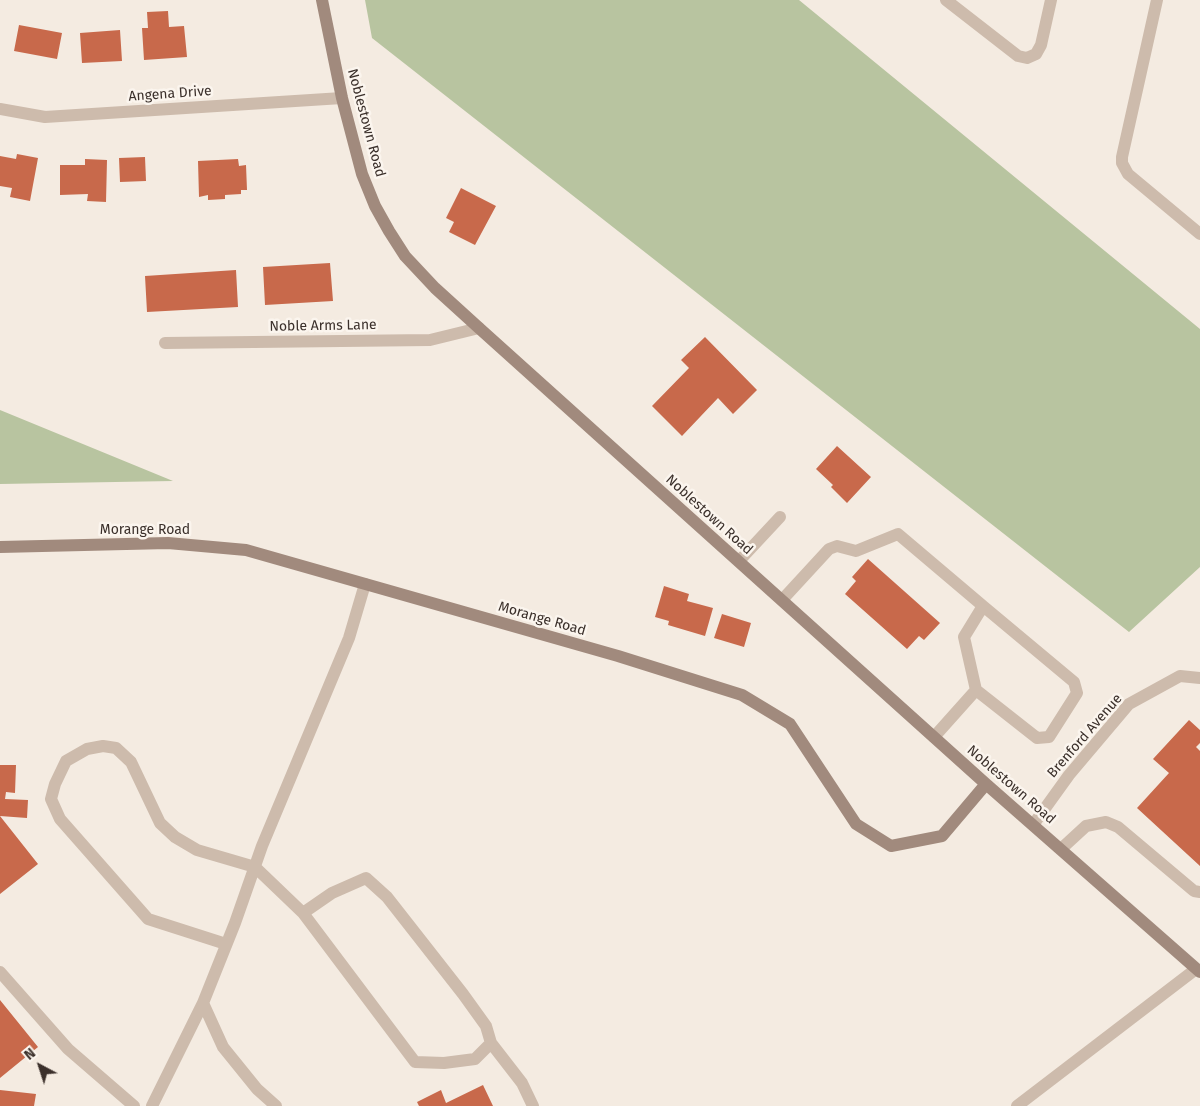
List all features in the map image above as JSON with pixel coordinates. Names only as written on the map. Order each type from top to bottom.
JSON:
[{"type":"main road","name":"Noblestown Road","points":[[322,0],[342,98],[362,174],[375,206],[405,256],[435,288],[738,562],[1198,971]]},
{"type":"main road","name":"Morange Road","points":[[0,547],[168,543],[246,550],[618,656],[742,696],[790,724],[856,824],[891,846],[942,836],[986,784]]},
{"type":"street","points":[[946,0],[1018,56],[1027,58],[1036,54],[1039,50],[1051,0]]},
{"type":"street","points":[[1157,0],[1122,163],[1128,174],[1200,234]]},
{"type":"street","name":"Angena Drive","points":[[0,108],[45,117],[342,98]]},
{"type":"street","name":"Noble Arms Lane","points":[[165,343],[430,340],[479,328]]},
{"type":"street","points":[[738,562],[780,517]]},
{"type":"street","points":[[782,600],[830,550],[837,546],[856,551],[898,534],[1074,682],[1077,693],[1049,737],[1037,738],[976,690],[964,637],[983,606]]},
{"type":"street","points":[[152,1106],[202,1003],[255,867],[349,638],[365,584]]},
{"type":"street","name":"Brenford Avenue","points":[[1033,825],[1069,775],[1129,704],[1180,676],[1200,678]]},
{"type":"street","points":[[934,737],[976,690]]},
{"type":"street","points":[[226,944],[148,919],[60,819],[50,799],[66,761],[87,749],[103,746],[116,748],[131,762],[160,822],[175,837],[197,850],[255,867],[303,913],[415,1062],[444,1063],[475,1059],[491,1043]]},
{"type":"street","points":[[1061,849],[1086,826],[1106,822],[1118,827],[1194,891],[1200,892]]},
{"type":"street","points":[[303,913],[332,893],[366,878],[387,897],[463,994],[486,1026],[491,1043],[522,1084],[534,1106]]},
{"type":"street","points":[[1017,1106],[1198,971]]},
{"type":"street","points":[[0,972],[68,1049],[134,1106]]},
{"type":"street","points":[[202,1003],[223,1046],[257,1089],[276,1106]]},
{"type":"green space","points":[[365,0],[799,0],[1200,329],[1200,567],[1129,632],[372,38]]},
{"type":"green space","points":[[0,410],[173,481],[0,484]]},
{"type":"building","points":[[168,11],[169,27],[184,26],[187,57],[144,60],[142,28],[148,28],[147,12]]},
{"type":"building","points":[[19,25],[62,33],[57,59],[14,51]]},
{"type":"building","points":[[120,30],[122,61],[82,63],[80,33]]},
{"type":"building","points":[[17,154],[38,158],[30,201],[10,197],[12,188],[0,186],[0,156],[16,159]]},
{"type":"building","points":[[145,157],[146,181],[120,182],[119,158]]},
{"type":"building","points":[[85,159],[107,160],[106,202],[87,201],[88,194],[60,195],[60,165],[85,165]]},
{"type":"building","points":[[238,159],[239,166],[246,165],[247,190],[241,190],[241,194],[225,195],[225,199],[208,200],[208,195],[199,197],[198,161]]},
{"type":"building","points":[[461,188],[496,206],[475,245],[449,232],[454,222],[446,218]]},
{"type":"building","points":[[330,263],[333,301],[265,305],[263,267]]},
{"type":"building","points":[[236,270],[238,307],[147,312],[145,276]]},
{"type":"building","points":[[705,337],[757,390],[733,414],[718,398],[682,436],[652,406],[689,368],[681,360]]},
{"type":"building","points":[[837,446],[871,477],[847,503],[831,487],[833,485],[816,469]]},
{"type":"building","points":[[868,559],[940,623],[924,640],[919,636],[907,649],[845,594],[856,581],[852,577]]},
{"type":"building","points":[[664,586],[689,594],[687,601],[713,608],[705,636],[668,625],[669,621],[655,617]]},
{"type":"building","points":[[722,614],[751,623],[744,647],[714,638]]},
{"type":"building","points":[[1189,720],[1200,730],[1200,743],[1196,747],[1200,751],[1200,866],[1137,808],[1169,773],[1153,759]]},
{"type":"building","points":[[0,765],[16,765],[15,793],[6,792],[5,799],[28,800],[27,818],[0,816]]},
{"type":"building","points":[[0,816],[38,864],[0,894]]},
{"type":"building","points":[[0,1000],[38,1047],[0,1078]]},
{"type":"building","points":[[483,1085],[493,1106],[419,1106],[417,1102],[441,1090],[446,1103]]},
{"type":"building","points":[[0,1090],[36,1094],[34,1106],[0,1106]]}]
